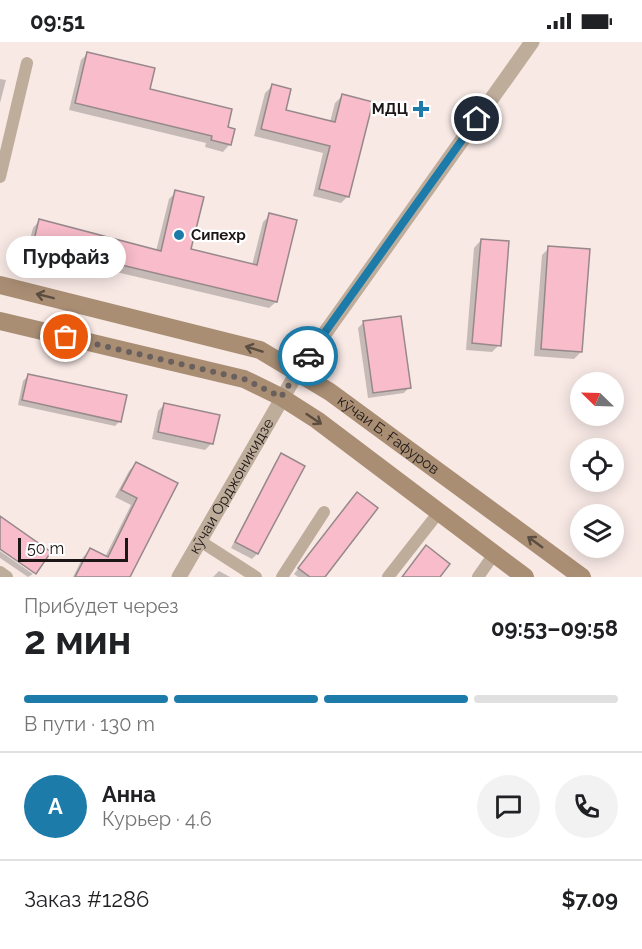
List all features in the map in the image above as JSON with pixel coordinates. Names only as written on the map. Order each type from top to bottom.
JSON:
[{"type":"main road","name":"кӯчаи Б. Ғафуров","points":[[0,285],[260,350],[330,392],[582,577]]},
{"type":"main road","name":"кӯчаи Б. Ғафуров","points":[[0,321],[244,379],[281,397],[317,420],[525,577]]},
{"type":"street","name":"кӯчаи Орджоникидзе","points":[[179,577],[298,371],[532,42]]},
{"type":"street","points":[[0,177],[27,63]]},
{"type":"street","points":[[282,577],[324,512]]},
{"type":"street","points":[[388,577],[439,512]]},
{"type":"street","points":[[200,541],[256,577]]},
{"type":"street","points":[[478,577],[495,554]]},
{"type":"street","points":[[0,572],[7,577]]},
{"type":"building","points":[[87,52],[155,68],[150,89],[232,109],[228,127],[235,129],[231,145],[211,140],[212,136],[75,103]]},
{"type":"building","points":[[272,84],[291,89],[286,110],[335,122],[342,94],[373,102],[349,197],[319,189],[330,146],[261,129]]},
{"type":"building","name":"Сипехр","points":[[175,190],[204,197],[191,249],[257,265],[269,213],[297,220],[277,302],[33,244],[39,219],[161,251]]},
{"type":"building","points":[[481,239],[509,241],[501,346],[472,343]]},
{"type":"building","points":[[548,246],[590,249],[582,352],[541,349]]},
{"type":"building","points":[[401,316],[411,388],[373,393],[363,321]]},
{"type":"building","points":[[28,374],[127,395],[121,422],[22,400]]},
{"type":"building","points":[[164,403],[220,415],[213,444],[158,432]]},
{"type":"building","points":[[281,453],[305,466],[258,554],[235,542]]},
{"type":"building","points":[[136,462],[178,483],[130,577],[75,577],[90,548],[108,557],[137,498],[121,490]]},
{"type":"building","points":[[357,492],[378,508],[325,577],[310,577],[298,568]]},
{"type":"building","points":[[0,516],[51,552],[36,574],[0,549]]},
{"type":"building","points":[[426,545],[450,564],[440,577],[402,577]]},
{"type":"way so far","points":[[66,337],[244,379],[281,397],[308,356]]},
{"type":"place","name":"МДЦ","points":[[421,109]]},
{"type":"place","name":"Сипехр","points":[[179,235]]},
{"type":"place","name":"Пурфайз","points":[[66,337]]},
{"type":"route","points":[[308,356],[477,119]]}]
